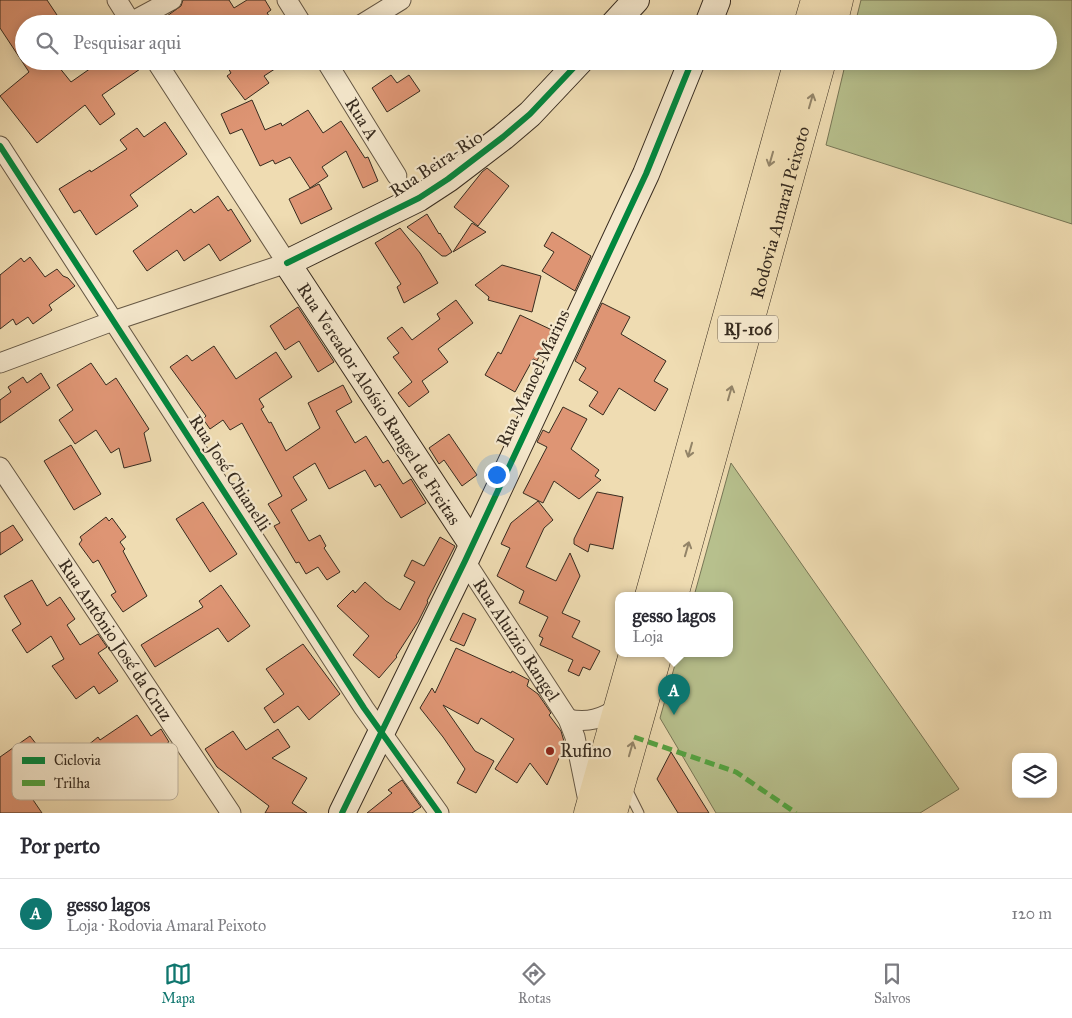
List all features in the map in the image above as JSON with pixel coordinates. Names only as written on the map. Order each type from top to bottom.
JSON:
[{"type":"highway","points":[[811,15],[815,0]]},
{"type":"highway","points":[[836,15],[840,0]]},
{"type":"highway","name":"Rodovia Amaral Peixoto","points":[[650,592],[795,70]]},
{"type":"highway","name":"Rodovia Amaral Peixoto","points":[[675,592],[820,70]]},
{"type":"highway","points":[[597,811],[618,707],[632,657]]},
{"type":"highway","points":[[597,811],[623,779],[657,657]]},
{"type":"main road","name":"Rua Beira-Rio","points":[[288,263],[419,198],[448,179],[530,114],[572,70]]},
{"type":"main road","name":"Rua Manoel Marins","points":[[342,813],[468,552],[646,174],[688,70]]},
{"type":"main road","name":"Rua Vereador Aloísio Rangel de Freitas","points":[[288,263],[468,552]]},
{"type":"street","points":[[116,0],[126,15]]},
{"type":"street","points":[[145,15],[172,0]]},
{"type":"street","points":[[287,0],[296,15]]},
{"type":"street","points":[[377,15],[401,0]]},
{"type":"street","name":"Rua Vereador Aloísio Rangel de Freitas","points":[[162,70],[288,263]]},
{"type":"street","name":"Rua A","points":[[332,70],[398,176]]},
{"type":"street","name":"Rua José Chianelli","points":[[0,146],[380,732],[440,813]]},
{"type":"street","name":"Rua Beira-Rio","points":[[0,363],[113,321],[288,263]]},
{"type":"street","name":"Rua Antônio José da Cruz","points":[[0,467],[231,813]]},
{"type":"street","name":"Rua Aluizio Rangel","points":[[468,552],[568,719],[597,811]]},
{"type":"street","name":"Rua Aluizio Rangel","points":[[568,719],[589,721],[608,714],[618,707]]},
{"type":"lane","points":[[623,779],[639,813]]},
{"type":"green space","points":[[861,0],[1072,0],[1072,224],[826,145],[844,70],[1057,70],[1057,15],[857,15]]},
{"type":"green space","points":[[731,463],[959,789],[920,813],[716,813],[660,718],[677,657],[733,657],[733,592],[695,592]]},
{"type":"building","points":[[0,0],[47,0],[57,15],[15,15],[15,51],[0,28]]},
{"type":"building","points":[[183,0],[229,0],[234,8],[247,0],[265,0],[271,10],[267,13],[268,15],[168,15],[181,6]]},
{"type":"building","points":[[28,70],[61,70],[71,82],[88,70],[139,70],[102,95],[115,114],[100,125],[85,105],[37,143],[0,96],[29,72]]},
{"type":"building","points":[[229,70],[273,70],[264,76],[269,83],[245,100],[227,76],[231,73]]},
{"type":"building","points":[[391,75],[397,83],[409,75],[420,91],[387,112],[372,88]]},
{"type":"building","points":[[252,100],[265,130],[281,123],[282,126],[308,110],[323,133],[341,121],[365,158],[368,157],[378,181],[363,188],[346,151],[322,167],[328,176],[310,188],[290,157],[275,164],[273,160],[260,166],[242,129],[230,134],[221,114]]},
{"type":"building","points":[[165,122],[187,154],[130,195],[138,206],[96,235],[80,210],[74,213],[59,189],[90,170],[91,172],[127,149],[120,140],[137,128],[144,137]]},
{"type":"building","points":[[487,168],[509,186],[478,226],[454,207]]},
{"type":"building","points":[[319,184],[332,209],[301,224],[289,199]]},
{"type":"building","points":[[218,196],[228,211],[231,209],[251,241],[220,261],[209,244],[184,261],[177,250],[147,271],[133,251],[191,209],[194,213]]},
{"type":"building","points":[[427,214],[452,252],[446,256],[442,256],[407,227]]},
{"type":"building","points":[[472,223],[486,232],[453,252]]},
{"type":"building","points":[[400,228],[420,253],[438,283],[404,303],[397,287],[401,284],[375,243]]},
{"type":"building","points":[[552,232],[591,256],[575,291],[542,271],[554,252],[544,246]]},
{"type":"building","points":[[30,257],[45,277],[57,269],[75,286],[49,305],[52,310],[33,324],[28,317],[16,325],[13,319],[0,329],[0,275],[21,258],[24,262]]},
{"type":"building","points":[[502,265],[541,276],[532,312],[488,300],[489,297],[475,285]]},
{"type":"building","points":[[456,300],[473,323],[438,349],[448,362],[422,381],[429,392],[409,407],[398,393],[412,382],[393,357],[399,353],[387,338],[402,327],[412,340],[440,319],[437,314]]},
{"type":"building","points":[[602,303],[630,317],[621,334],[666,361],[654,381],[668,389],[655,411],[619,388],[603,415],[589,406],[598,392],[579,380],[586,368],[575,361]]},
{"type":"building","points":[[298,307],[334,362],[318,372],[299,341],[285,350],[270,326]]},
{"type":"building","points":[[520,315],[552,330],[537,361],[533,359],[515,392],[485,375],[498,352],[501,354]]},
{"type":"building","points":[[214,346],[236,379],[276,352],[292,377],[259,399],[264,407],[261,409],[269,423],[271,422],[286,451],[320,428],[308,403],[343,385],[352,402],[336,411],[355,443],[366,436],[383,463],[388,460],[403,484],[411,479],[426,503],[401,518],[380,484],[375,487],[365,470],[329,489],[315,463],[293,477],[307,500],[291,510],[309,541],[320,535],[326,546],[324,548],[340,572],[327,580],[318,567],[306,574],[299,562],[296,563],[274,526],[280,523],[268,504],[282,496],[242,423],[230,430],[223,420],[210,429],[203,419],[206,416],[170,367],[187,355],[192,361]]},
{"type":"building","points":[[91,363],[106,385],[116,378],[149,429],[144,433],[151,461],[124,468],[119,448],[111,453],[96,430],[75,444],[59,420],[73,410],[57,385]]},
{"type":"building","points":[[41,373],[50,388],[0,423],[0,400],[11,392],[8,387],[23,377],[27,383]]},
{"type":"building","points":[[563,407],[587,419],[571,449],[599,470],[595,476],[601,480],[579,499],[554,481],[543,503],[523,493],[547,447],[537,442],[543,430],[549,433]]},
{"type":"building","points":[[449,434],[477,475],[462,486],[444,460],[439,464],[429,448]]},
{"type":"building","points":[[71,445],[101,494],[74,510],[44,461]]},
{"type":"building","points":[[597,492],[623,497],[613,549],[590,544],[588,552],[574,544],[574,539]]},
{"type":"building","points":[[538,501],[553,520],[544,528],[526,567],[556,581],[570,553],[580,576],[562,613],[580,621],[572,637],[600,651],[590,670],[583,667],[579,676],[568,671],[573,660],[540,645],[543,638],[539,636],[548,617],[519,603],[524,591],[497,576],[510,548],[501,544],[511,523]]},
{"type":"building","points":[[203,502],[237,554],[210,572],[176,519]]},
{"type":"building","points":[[106,517],[109,521],[112,518],[126,537],[120,542],[125,549],[123,551],[147,596],[123,612],[111,595],[116,592],[98,560],[93,563],[79,544],[82,540],[80,537]]},
{"type":"building","points":[[13,525],[23,540],[0,555],[0,533]]},
{"type":"building","points":[[440,537],[455,546],[418,622],[397,657],[379,678],[353,655],[369,636],[337,606],[353,590],[355,593],[365,582],[386,601],[400,610],[415,582],[404,576],[412,560],[424,566]]},
{"type":"building","points":[[32,580],[47,606],[60,597],[75,619],[67,625],[80,645],[98,634],[107,647],[98,653],[118,681],[99,694],[94,686],[76,699],[52,666],[64,659],[51,636],[27,653],[12,630],[21,624],[4,596]]},
{"type":"building","points":[[221,585],[250,626],[228,642],[218,628],[155,667],[141,645],[203,607],[199,601]]},
{"type":"building","points":[[463,613],[476,619],[464,646],[450,640]]},
{"type":"building","points":[[303,644],[340,694],[309,720],[298,706],[274,723],[264,708],[284,694],[266,669]]},
{"type":"building","points":[[456,648],[529,680],[527,686],[538,694],[551,713],[549,715],[561,731],[565,745],[547,785],[530,763],[517,783],[495,769],[514,739],[481,718],[478,724],[443,705],[475,751],[494,761],[476,793],[457,783],[465,769],[420,708],[432,688],[435,693]]},
{"type":"building","points":[[137,715],[151,736],[161,729],[169,742],[91,743],[98,737],[100,740]]},
{"type":"building","points":[[278,729],[290,747],[272,758],[307,778],[292,803],[307,813],[265,813],[269,806],[217,767],[205,749],[233,731],[246,750]]},
{"type":"building","points":[[30,736],[35,743],[20,743]]},
{"type":"building","points":[[12,749],[12,800],[33,800],[42,813],[0,813],[0,757]]},
{"type":"building","points":[[671,752],[709,813],[678,813],[657,779]]},
{"type":"building","points":[[402,780],[421,807],[412,813],[367,813],[392,793],[388,790]]},
{"type":"marked path","points":[[634,737],[736,772],[796,813]]},
{"type":"cycle path","points":[[287,263],[419,198],[448,179],[530,114],[572,70]]},
{"type":"cycle path","points":[[342,813],[465,561],[646,174],[688,70]]},
{"type":"cycle path","points":[[0,146],[364,708],[439,813]]},
{"type":"place","name":"gesso lagos","points":[[674,715]]},
{"type":"place","name":"Rufino","points":[[550,751]]}]
